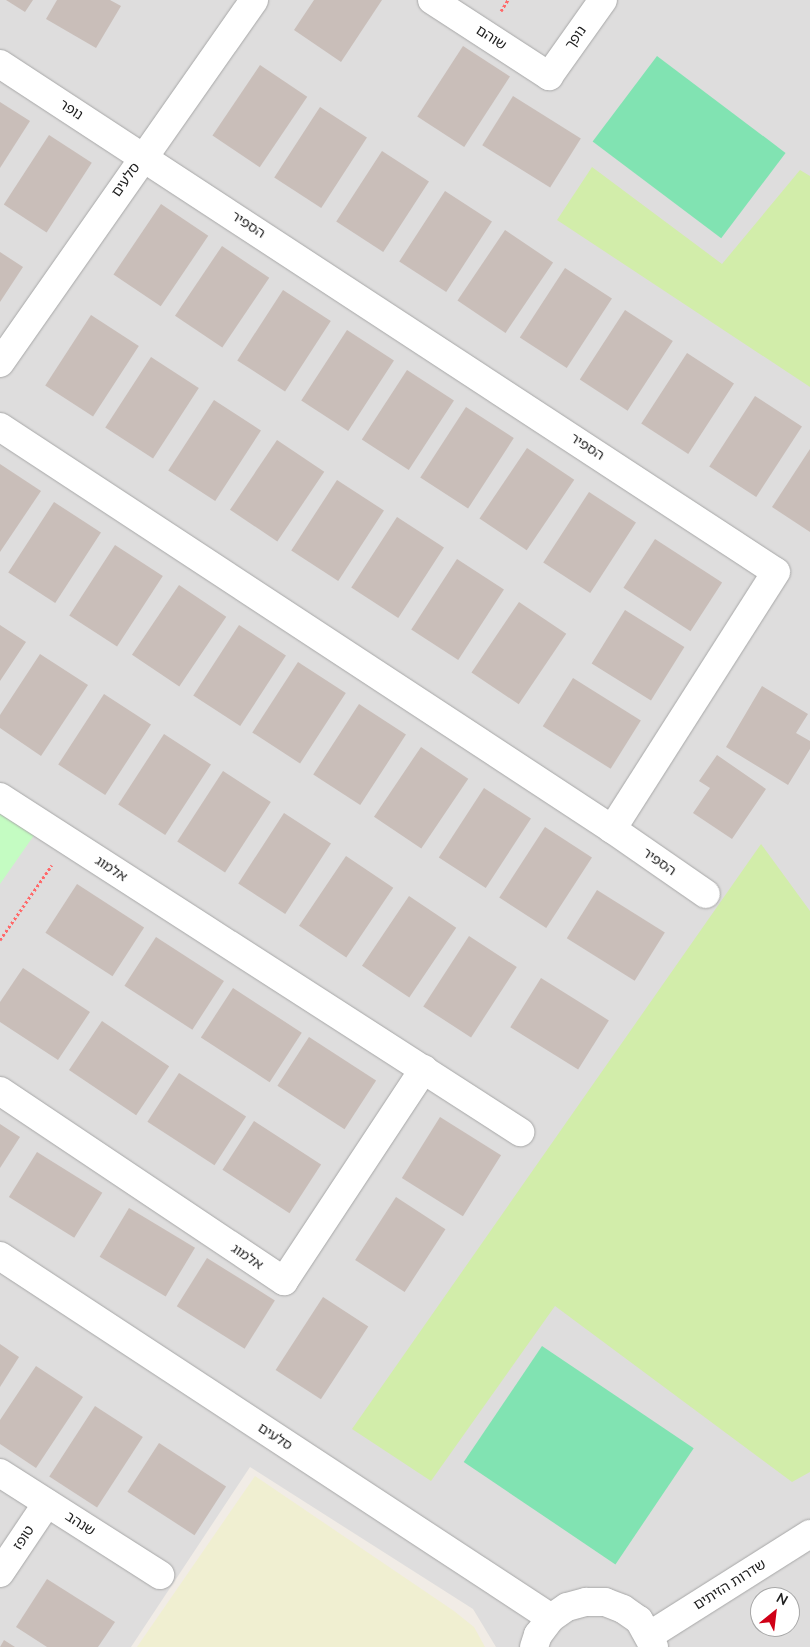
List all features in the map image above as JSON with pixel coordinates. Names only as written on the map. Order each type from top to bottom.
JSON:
[{"type":"street","name":"סלעים","points":[[0,363],[143,156],[254,0]]},
{"type":"street","name":"שוהם","points":[[432,0],[549,76]]},
{"type":"street","name":"נופך","points":[[549,76],[603,0]]},
{"type":"street","name":"נופר","points":[[0,64],[143,156]]},
{"type":"street","name":"הספיר","points":[[143,156],[776,572],[612,829]]},
{"type":"street","name":"הספיר","points":[[0,427],[612,829],[706,894]]},
{"type":"street","name":"אלמוג","points":[[0,797],[520,1132]]},
{"type":"street","name":"אלמוג","points":[[0,1091],[284,1281],[424,1069]]},
{"type":"street","name":"סלעים","points":[[0,1256],[551,1618]]},
{"type":"street","name":"שנהב","points":[[0,1473],[160,1574]]},
{"type":"street","name":"טופז","points":[[0,1573],[47,1503]]},
{"type":"street","name":"שדרות הזיתים","points":[[652,1641],[810,1534]]},
{"type":"street","points":[[534,1647],[538,1635],[551,1618],[567,1607],[586,1602],[605,1602],[623,1609],[639,1620],[652,1641]]},
{"type":"path","points":[[0,940],[69,842]]},
{"type":"shaded area","points":[[0,0],[810,0],[810,1647],[496,1647],[473,1609],[250,1467],[131,1647],[0,1647]]},
{"type":"green space","points":[[657,56],[786,153],[721,238],[593,141]]},
{"type":"green space","points":[[592,167],[722,264],[800,170],[810,176],[810,387],[557,220]]},
{"type":"green space","points":[[0,807],[37,831],[0,884]]},
{"type":"green space","points":[[761,844],[810,911],[810,1472],[792,1482],[555,1306],[431,1481],[352,1429]]},
{"type":"green space","points":[[542,1346],[694,1448],[615,1564],[464,1462]]},
{"type":"green space","points":[[255,1476],[454,1611],[474,1627],[485,1647],[137,1647]]},
{"type":"building","points":[[6,0],[33,0],[25,12]]},
{"type":"building","points":[[57,0],[110,0],[121,6],[96,48],[46,19]]},
{"type":"building","points":[[314,0],[382,0],[341,62],[294,30]]},
{"type":"building","points":[[463,46],[510,76],[464,147],[417,116]]},
{"type":"building","points":[[260,65],[307,97],[260,167],[212,135]]},
{"type":"building","points":[[513,96],[581,138],[550,188],[482,145]]},
{"type":"building","points":[[0,102],[30,121],[0,168]]},
{"type":"building","points":[[320,107],[367,137],[321,208],[274,177]]},
{"type":"building","points":[[49,135],[92,163],[47,232],[4,205]]},
{"type":"building","points":[[382,151],[429,181],[383,252],[336,221]]},
{"type":"building","points":[[445,191],[492,221],[446,292],[399,261]]},
{"type":"building","points":[[161,204],[208,236],[161,306],[113,274]]},
{"type":"building","points":[[505,230],[553,262],[506,333],[457,300]]},
{"type":"building","points":[[222,246],[269,278],[222,348],[175,316]]},
{"type":"building","points":[[0,252],[23,267],[0,302]]},
{"type":"building","points":[[565,268],[612,298],[567,368],[520,338]]},
{"type":"building","points":[[283,290],[331,321],[285,391],[237,360]]},
{"type":"building","points":[[625,310],[673,341],[628,411],[580,380]]},
{"type":"building","points":[[91,315],[139,346],[93,416],[45,385]]},
{"type":"building","points":[[347,330],[394,360],[348,431],[301,400]]},
{"type":"building","points":[[687,353],[734,383],[688,454],[641,423]]},
{"type":"building","points":[[151,357],[199,388],[153,458],[105,427]]},
{"type":"building","points":[[407,370],[454,400],[409,470],[362,440]]},
{"type":"building","points":[[755,396],[802,426],[756,497],[709,466]]},
{"type":"building","points":[[214,400],[261,430],[215,501],[168,470]]},
{"type":"building","points":[[466,407],[514,438],[468,508],[420,477]]},
{"type":"building","points":[[277,440],[324,472],[277,542],[230,510]]},
{"type":"building","points":[[527,448],[574,480],[527,550],[479,518]]},
{"type":"building","points":[[810,449],[810,532],[772,507]]},
{"type":"building","points":[[0,464],[41,491],[0,552]]},
{"type":"building","points":[[337,480],[384,510],[338,581],[291,550]]},
{"type":"building","points":[[589,492],[636,522],[590,593],[543,562]]},
{"type":"building","points":[[54,502],[101,532],[55,603],[8,572]]},
{"type":"building","points":[[397,517],[444,547],[398,618],[351,587]]},
{"type":"building","points":[[655,539],[722,583],[691,631],[623,588]]},
{"type":"building","points":[[115,545],[163,576],[117,646],[69,615]]},
{"type":"building","points":[[457,559],[504,589],[458,660],[411,629]]},
{"type":"building","points":[[179,585],[226,617],[179,687],[132,655]]},
{"type":"building","points":[[519,602],[566,634],[519,704],[471,672]]},
{"type":"building","points":[[625,610],[684,647],[651,701],[592,663]]},
{"type":"building","points":[[0,625],[26,642],[0,681]]},
{"type":"building","points":[[239,625],[286,655],[240,726],[193,695]]},
{"type":"building","points":[[40,654],[88,685],[41,756],[0,728],[0,715]]},
{"type":"building","points":[[298,662],[346,693],[300,763],[252,732]]},
{"type":"building","points":[[573,678],[641,720],[611,769],[543,726]]},
{"type":"building","points":[[762,686],[808,714],[796,733],[810,741],[810,749],[788,785],[726,747]]},
{"type":"building","points":[[104,694],[151,724],[105,795],[58,764]]},
{"type":"building","points":[[359,704],[406,734],[360,805],[313,774]]},
{"type":"building","points":[[164,734],[211,764],[165,835],[118,804]]},
{"type":"building","points":[[421,747],[468,779],[421,849],[374,817]]},
{"type":"building","points":[[717,755],[766,789],[732,839],[693,813],[710,788],[699,781]]},
{"type":"building","points":[[223,771],[271,802],[225,872],[177,841]]},
{"type":"building","points":[[484,788],[531,818],[486,888],[439,858]]},
{"type":"building","points":[[284,813],[331,843],[285,914],[238,883]]},
{"type":"building","points":[[545,827],[592,857],[546,928],[499,897]]},
{"type":"building","points":[[346,856],[393,888],[346,958],[299,926]]},
{"type":"building","points":[[77,884],[144,928],[113,976],[45,933]]},
{"type":"building","points":[[597,890],[665,932],[635,981],[567,938]]},
{"type":"building","points":[[409,896],[456,928],[409,998],[362,966]]},
{"type":"building","points":[[469,936],[517,967],[471,1037],[423,1006]]},
{"type":"building","points":[[156,937],[224,981],[192,1030],[124,986]]},
{"type":"building","points":[[23,968],[90,1012],[58,1060],[0,1022],[0,1002]]},
{"type":"building","points":[[541,978],[609,1020],[578,1070],[510,1027]]},
{"type":"building","points":[[233,988],[302,1033],[270,1082],[201,1037]]},
{"type":"building","points":[[102,1021],[169,1066],[136,1115],[69,1070]]},
{"type":"building","points":[[309,1037],[376,1081],[345,1129],[277,1086]]},
{"type":"building","points":[[179,1073],[246,1117],[215,1165],[147,1122]]},
{"type":"building","points":[[440,1117],[501,1155],[463,1216],[402,1178]]},
{"type":"building","points":[[254,1121],[321,1165],[290,1213],[222,1170]]},
{"type":"building","points":[[0,1124],[20,1137],[0,1168]]},
{"type":"building","points":[[37,1152],[102,1193],[74,1238],[9,1197]]},
{"type":"building","points":[[396,1197],[445,1229],[405,1292],[355,1260]]},
{"type":"building","points":[[129,1208],[195,1248],[166,1297],[100,1257]]},
{"type":"building","points":[[207,1258],[275,1300],[245,1349],[177,1306]]},
{"type":"building","points":[[323,1297],[368,1326],[321,1399],[276,1370]]},
{"type":"building","points":[[0,1344],[19,1357],[0,1387]]},
{"type":"building","points":[[36,1366],[83,1397],[36,1468],[0,1444],[0,1420]]},
{"type":"building","points":[[95,1406],[143,1437],[97,1507],[49,1476]]},
{"type":"building","points":[[159,1443],[226,1487],[195,1535],[127,1492]]},
{"type":"building","points":[[47,1579],[115,1622],[98,1647],[47,1647],[16,1627]]},
{"type":"building","points":[[4,1640],[15,1647],[0,1647]]}]
